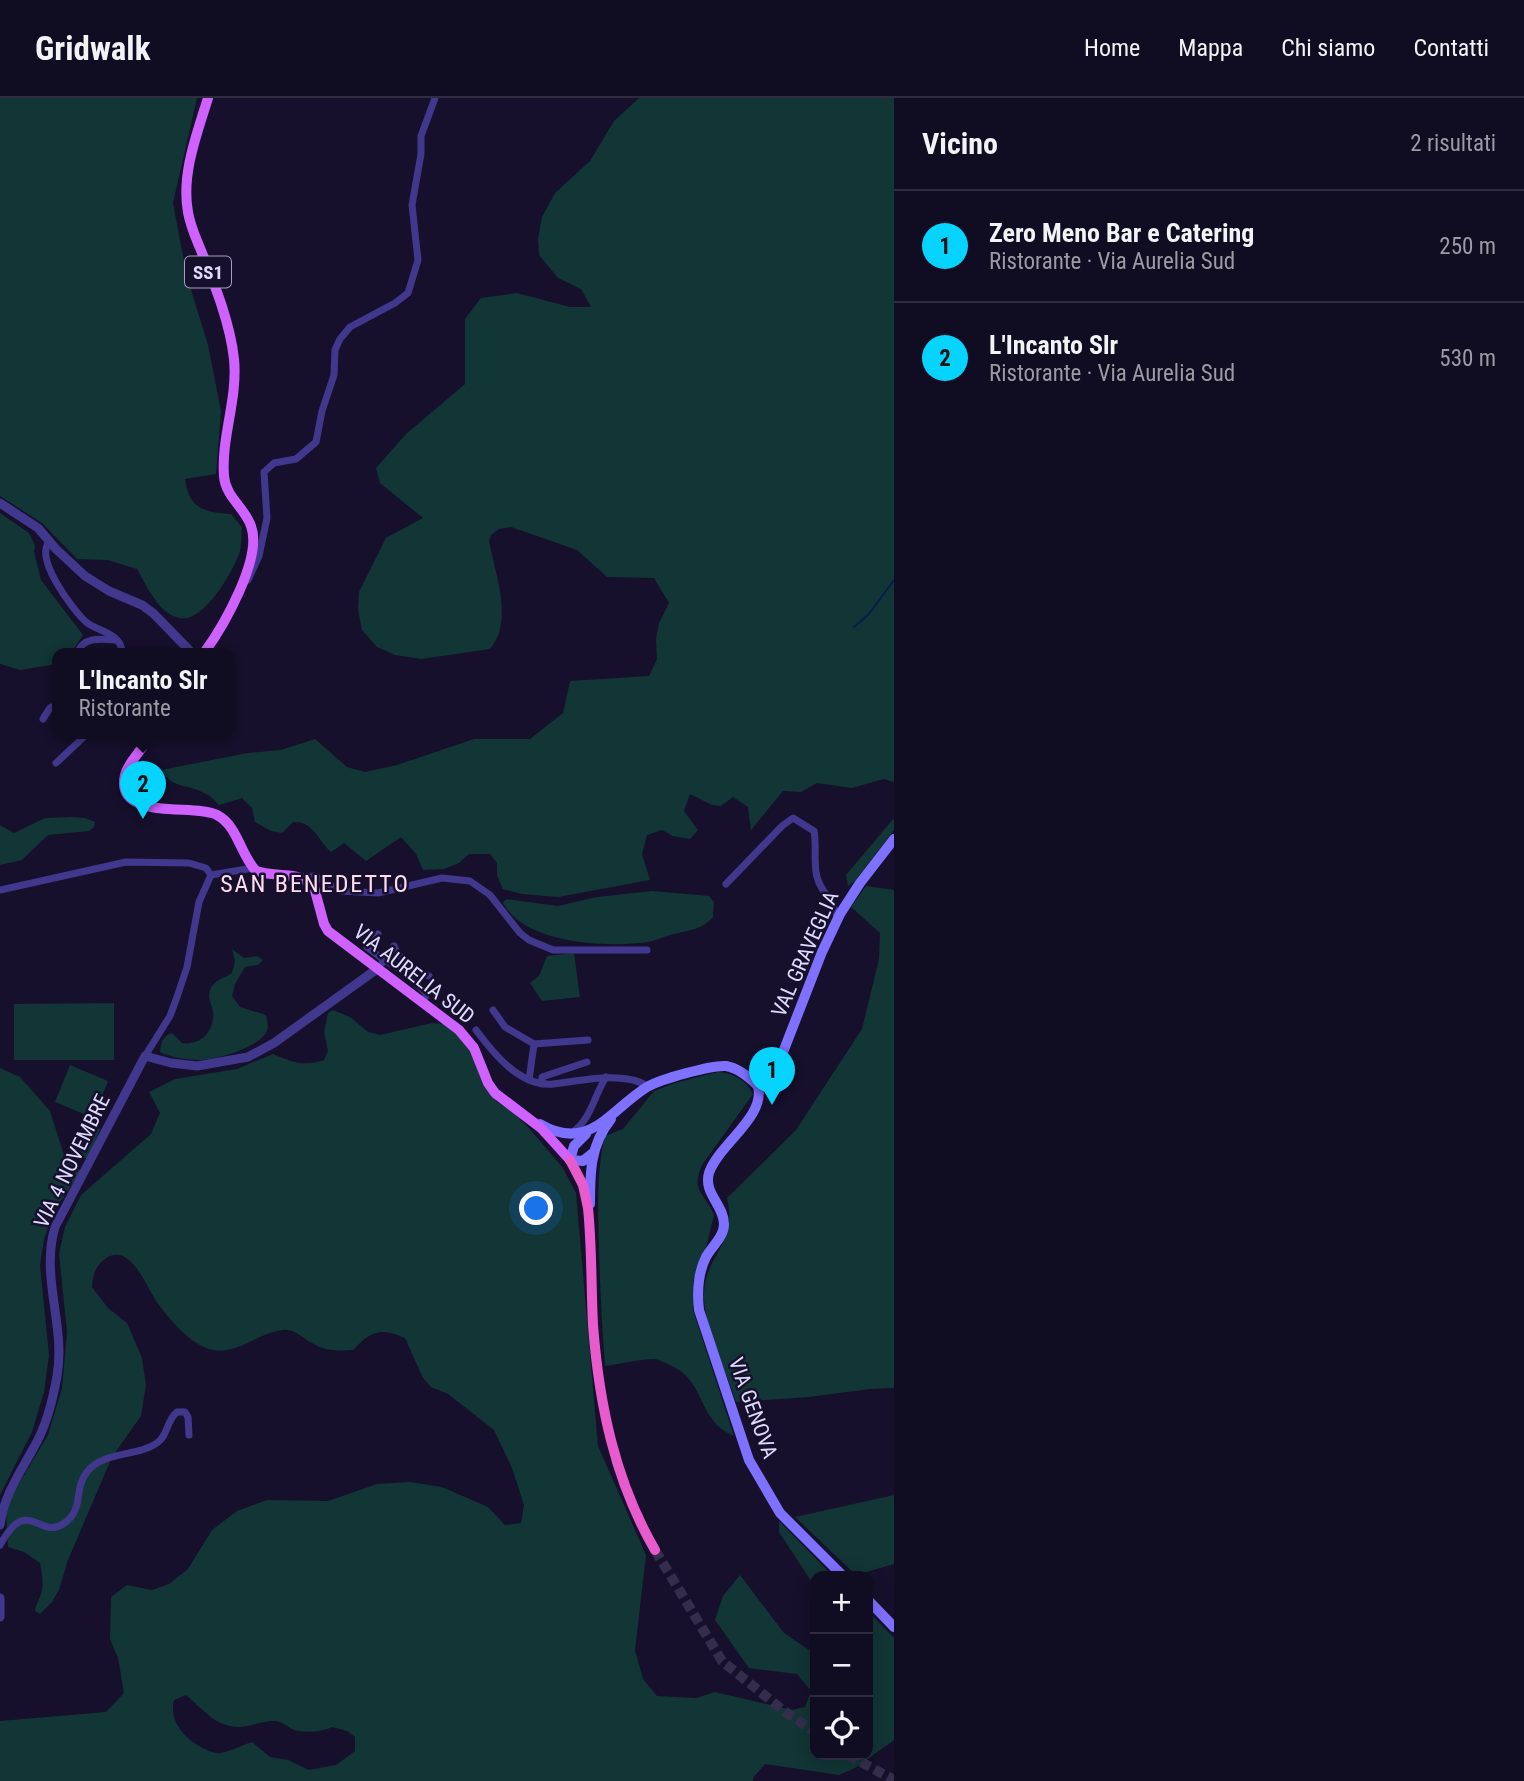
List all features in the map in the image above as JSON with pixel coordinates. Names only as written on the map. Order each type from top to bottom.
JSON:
[{"type":"highway","points":[[570,1160],[583,1185],[589,1222],[594,1335],[599,1387],[606,1421],[632,1504],[655,1550]]},
{"type":"main road","name":"SS1","points":[[207,648],[228,617],[239,591],[252,554],[254,536],[249,521],[231,496],[224,478],[234,391],[234,359],[227,325],[188,210],[188,167],[208,98]]},
{"type":"main road","points":[[147,739],[125,774],[126,789],[132,798],[146,806],[197,810],[219,816],[231,826],[253,868],[264,874],[303,877]]},
{"type":"main road","name":"VAL GRAVEGLIA","points":[[758,1086],[769,1078],[780,1060],[837,920],[860,883],[894,839]]},
{"type":"main road","name":"VIA AURELIA SUD","points":[[303,877],[311,883],[316,893],[328,931],[381,964],[422,1003],[466,1036],[495,1093],[550,1130],[570,1135]]},
{"type":"main road","points":[[570,1160],[573,1146],[594,1128],[649,1087],[673,1077],[724,1066],[739,1071],[758,1086]]},
{"type":"main road","name":"VIA GENOVA","points":[[758,1086],[759,1099],[754,1110],[715,1162],[708,1176],[709,1191],[722,1215],[724,1228],[706,1258],[699,1284],[699,1310],[749,1460],[780,1513],[839,1571]]},
{"type":"main road","points":[[589,1222],[593,1152],[602,1132],[616,1113]]},
{"type":"main road","points":[[529,1118],[554,1139],[570,1160],[583,1161],[593,1152]]},
{"type":"main road","points":[[570,1135],[594,1128]]},
{"type":"main road","points":[[873,1606],[894,1627]]},
{"type":"street","points":[[239,591],[249,579],[263,541],[267,518],[264,472],[274,463],[296,459],[316,442],[322,411],[334,375],[335,350],[350,327],[408,293],[418,260],[412,205],[421,154],[421,136],[435,98]]},
{"type":"street","points":[[0,503],[38,528],[85,576],[153,613],[187,648]]},
{"type":"street","points":[[50,541],[43,552],[47,566],[76,612],[89,624],[117,640],[121,648]]},
{"type":"street","points":[[79,648],[86,641],[117,640]]},
{"type":"street","points":[[44,719],[52,707]]},
{"type":"street","points":[[56,763],[82,739]]},
{"type":"street","points":[[726,884],[793,818],[814,831],[816,874],[822,892],[835,906],[837,920]]},
{"type":"street","points":[[0,890],[126,862],[188,863],[206,868],[211,875],[253,868]]},
{"type":"street","name":"VIA 4 NOVEMBRE","points":[[0,1525],[7,1495],[42,1431],[57,1379],[59,1348],[49,1256],[52,1236],[59,1217],[92,1160],[145,1056],[166,1023],[187,967],[200,902],[211,875]]},
{"type":"street","points":[[303,877],[315,876],[341,891],[379,893],[442,878],[458,878],[485,889],[512,925],[539,945],[553,950],[647,950]]},
{"type":"street","points":[[316,893],[330,885]]},
{"type":"street","points":[[378,934],[367,947],[381,964],[404,969],[405,961],[397,954],[394,946]]},
{"type":"street","points":[[145,1056],[197,1066],[248,1057],[274,1043],[381,964]]},
{"type":"street","points":[[422,1003],[427,994],[409,976],[416,972],[429,976]]},
{"type":"street","points":[[493,1010],[505,1027],[534,1044],[588,1040]]},
{"type":"street","points":[[476,1030],[494,1052],[529,1080],[542,1084],[606,1077],[631,1079],[649,1087]]},
{"type":"street","points":[[529,1080],[534,1044]]},
{"type":"street","points":[[542,1084],[542,1077],[587,1062]]},
{"type":"street","points":[[570,1135],[585,1122],[597,1091],[606,1077]]},
{"type":"street","points":[[0,1545],[13,1524],[19,1521],[27,1520],[55,1527],[65,1523],[78,1507],[80,1488],[89,1470],[108,1459],[156,1444],[164,1436],[171,1418],[177,1412],[185,1412],[188,1416],[189,1435]]},
{"type":"street","points":[[0,1598],[0,1617]]},
{"type":"green space","points":[[0,98],[197,98],[173,203],[187,277],[208,345],[221,411],[216,474],[185,479],[194,503],[206,510],[231,514],[242,527],[240,551],[230,573],[207,605],[188,618],[179,618],[165,611],[137,569],[107,560],[77,559],[42,523],[0,496]]},
{"type":"green space","points":[[639,98],[894,98],[894,782],[884,779],[852,788],[817,783],[801,792],[783,791],[751,830],[748,807],[733,797],[721,806],[712,805],[690,794],[684,811],[698,830],[690,839],[673,836],[662,830],[647,835],[642,854],[650,880],[558,897],[522,894],[503,889],[497,875],[497,863],[490,854],[469,854],[459,863],[444,869],[423,870],[416,854],[401,837],[366,861],[344,843],[331,852],[306,825],[293,822],[282,833],[271,831],[255,822],[252,808],[242,798],[219,805],[210,796],[171,781],[161,770],[248,753],[281,750],[315,739],[347,767],[365,772],[397,765],[474,739],[530,739],[563,713],[570,681],[649,676],[657,659],[656,639],[659,623],[669,603],[654,578],[607,577],[577,550],[511,527],[499,529],[491,535],[489,541],[502,611],[497,638],[490,649],[421,659],[395,655],[377,647],[362,630],[358,609],[359,592],[386,538],[423,518],[380,483],[376,468],[406,434],[465,384],[465,319],[481,298],[517,293],[570,307],[591,307],[581,289],[558,278],[539,255],[538,239],[542,217],[555,193],[590,161],[614,121]]},
{"type":"green space","points":[[0,513],[29,533],[35,546],[41,580],[83,635],[74,648],[52,648],[52,665],[20,670],[0,664]]},
{"type":"green space","points":[[72,817],[95,822],[94,827],[89,831],[48,835],[22,860],[0,865],[0,825],[14,833],[45,818]]},
{"type":"green space","points":[[894,818],[894,830],[848,886],[846,875]]},
{"type":"green space","points":[[866,886],[894,890],[894,1388],[736,1402],[706,1316],[706,1278],[728,1226],[727,1198],[796,1130],[862,1029],[879,959],[880,933],[851,907]]},
{"type":"green space","points":[[652,891],[709,896],[714,902],[713,917],[700,927],[648,942],[590,943],[547,935],[528,927],[513,916],[503,902],[507,899],[558,906],[597,897]]},
{"type":"green space","points":[[232,949],[244,958],[257,956],[263,960],[258,965],[245,967],[235,984],[232,996],[240,1007],[266,1015],[267,1031],[246,1048],[215,1058],[198,1060],[173,1057],[160,1052],[163,1040],[169,1034],[172,1033],[182,1043],[189,1043],[200,1040],[209,1031],[213,1019],[210,990],[217,981],[232,973],[235,961]]},
{"type":"green space","points":[[574,953],[580,997],[542,1001],[530,983],[539,976],[547,956]]},
{"type":"green space","points":[[114,1003],[114,1060],[14,1060],[14,1004]]},
{"type":"green space","points":[[333,1010],[350,1017],[368,1032],[380,1035],[432,1023],[444,1024],[455,1032],[472,1053],[485,1086],[497,1102],[513,1112],[528,1127],[563,1168],[576,1193],[598,1446],[646,1555],[635,1650],[643,1679],[657,1696],[696,1698],[715,1692],[792,1710],[805,1707],[810,1694],[810,1760],[866,1760],[839,1775],[765,1764],[753,1781],[0,1781],[0,1721],[106,1712],[124,1693],[118,1658],[110,1639],[111,1597],[127,1585],[152,1590],[169,1584],[188,1569],[212,1530],[237,1511],[267,1500],[328,1501],[377,1484],[410,1482],[442,1487],[488,1507],[505,1525],[521,1523],[524,1505],[512,1468],[494,1430],[448,1394],[431,1387],[423,1378],[405,1338],[389,1333],[376,1333],[353,1350],[337,1350],[317,1346],[287,1330],[274,1332],[236,1348],[206,1348],[186,1335],[169,1317],[130,1261],[123,1256],[114,1255],[99,1265],[92,1287],[108,1308],[127,1323],[142,1358],[146,1385],[141,1416],[112,1457],[68,1560],[59,1590],[40,1614],[35,1611],[42,1586],[40,1563],[24,1552],[8,1547],[6,1513],[11,1497],[48,1435],[62,1388],[67,1332],[59,1254],[65,1227],[81,1195],[151,1134],[160,1113],[149,1092],[175,1079],[237,1069],[273,1054],[298,1063],[324,1060],[328,1051],[324,1032],[328,1013]],"holes":[[[186,1695],[212,1718],[236,1727],[267,1721],[280,1722],[294,1730],[308,1732],[332,1727],[347,1731],[355,1737],[355,1751],[336,1765],[309,1770],[288,1760],[270,1757],[252,1742],[224,1752],[209,1751],[194,1743],[177,1725],[174,1700]]]},
{"type":"green space","points":[[70,1065],[108,1081],[93,1118],[55,1102]]},
{"type":"green space","points":[[0,1068],[20,1077],[50,1111],[64,1155],[81,1171],[52,1214],[44,1240],[40,1265],[49,1355],[44,1392],[32,1432],[0,1495]]},
{"type":"green space","points":[[718,1072],[739,1078],[753,1094],[702,1165],[699,1174],[698,1187],[714,1215],[705,1252],[693,1281],[693,1310],[734,1436],[713,1420],[690,1381],[670,1365],[655,1359],[605,1366],[601,1293],[598,1192],[605,1136],[623,1129],[654,1091]]},
{"type":"green space","points":[[84,1122],[100,1129],[88,1159],[72,1153]]},
{"type":"green space","points":[[894,1495],[894,1564],[870,1571],[852,1571],[795,1517]]},
{"type":"green space","points":[[779,1521],[828,1571],[810,1571],[810,1579],[779,1532]]},
{"type":"green space","points":[[740,1575],[784,1633],[810,1651],[810,1690],[797,1674],[749,1668],[715,1620],[723,1596]]},
{"type":"green space","points":[[873,1616],[894,1638],[894,1740],[873,1755]]},
{"type":"waterway","points":[[854,627],[869,614],[894,580]]},
{"type":"tunnel","points":[[655,1550],[722,1661],[810,1729]]},
{"type":"tunnel","points":[[857,1760],[894,1780]]},
{"type":"place","name":"L'Incanto Slr","points":[[143,819]]},
{"type":"place","name":"Zero Meno Bar e Catering","points":[[772,1105]]},
{"type":"district","name":"SAN BENEDETTO","points":[[315,884]]}]
